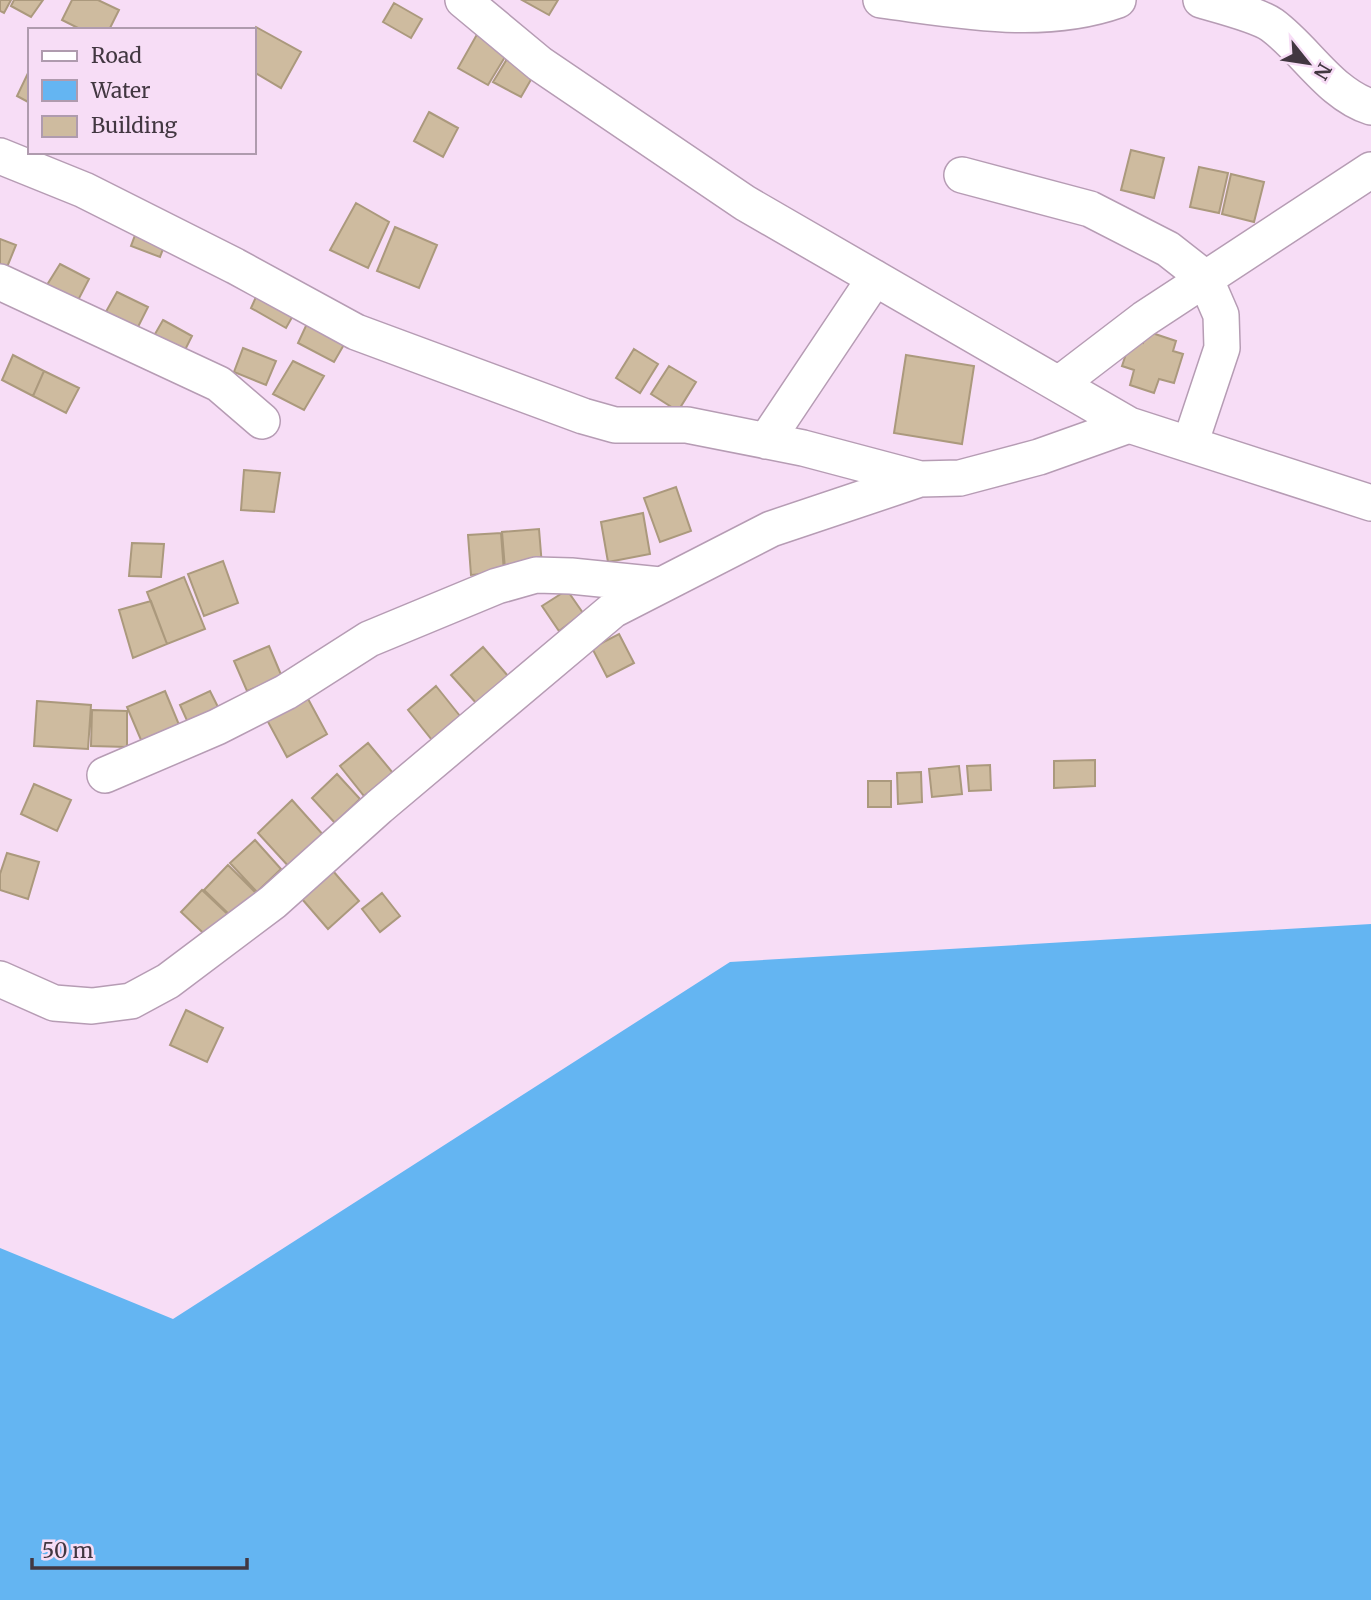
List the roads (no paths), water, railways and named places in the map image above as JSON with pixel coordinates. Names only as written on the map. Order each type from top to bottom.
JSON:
[{"type":"street","points":[[463,0],[540,64],[745,203],[1129,425],[1371,503]]},
{"type":"street","points":[[881,0],[1002,15],[1049,14],[1101,6],[1118,0]]},
{"type":"street","points":[[1201,0],[1269,23],[1301,49],[1326,79],[1362,104],[1371,107]]},
{"type":"street","points":[[0,156],[84,190],[368,337],[583,416],[615,425],[687,425],[766,441],[920,479],[960,478],[1026,461],[1129,425]]},
{"type":"street","points":[[1059,384],[1144,318],[1371,170]]},
{"type":"street","points":[[962,175],[1090,209],[1168,249],[1205,278],[1221,315],[1222,348],[1190,444]]},
{"type":"street","points":[[766,441],[875,278]]},
{"type":"street","points":[[0,282],[219,384],[262,421]]},
{"type":"street","points":[[0,979],[54,1003],[92,1006],[131,1002],[169,981],[273,902],[379,807],[612,610],[771,529],[920,479]]},
{"type":"street","points":[[105,775],[217,727],[275,698],[369,639],[497,586],[536,575],[660,585]]},
{"type":"water","points":[[1371,924],[1371,1600],[0,1600],[0,1248],[173,1319],[730,962]]}]
